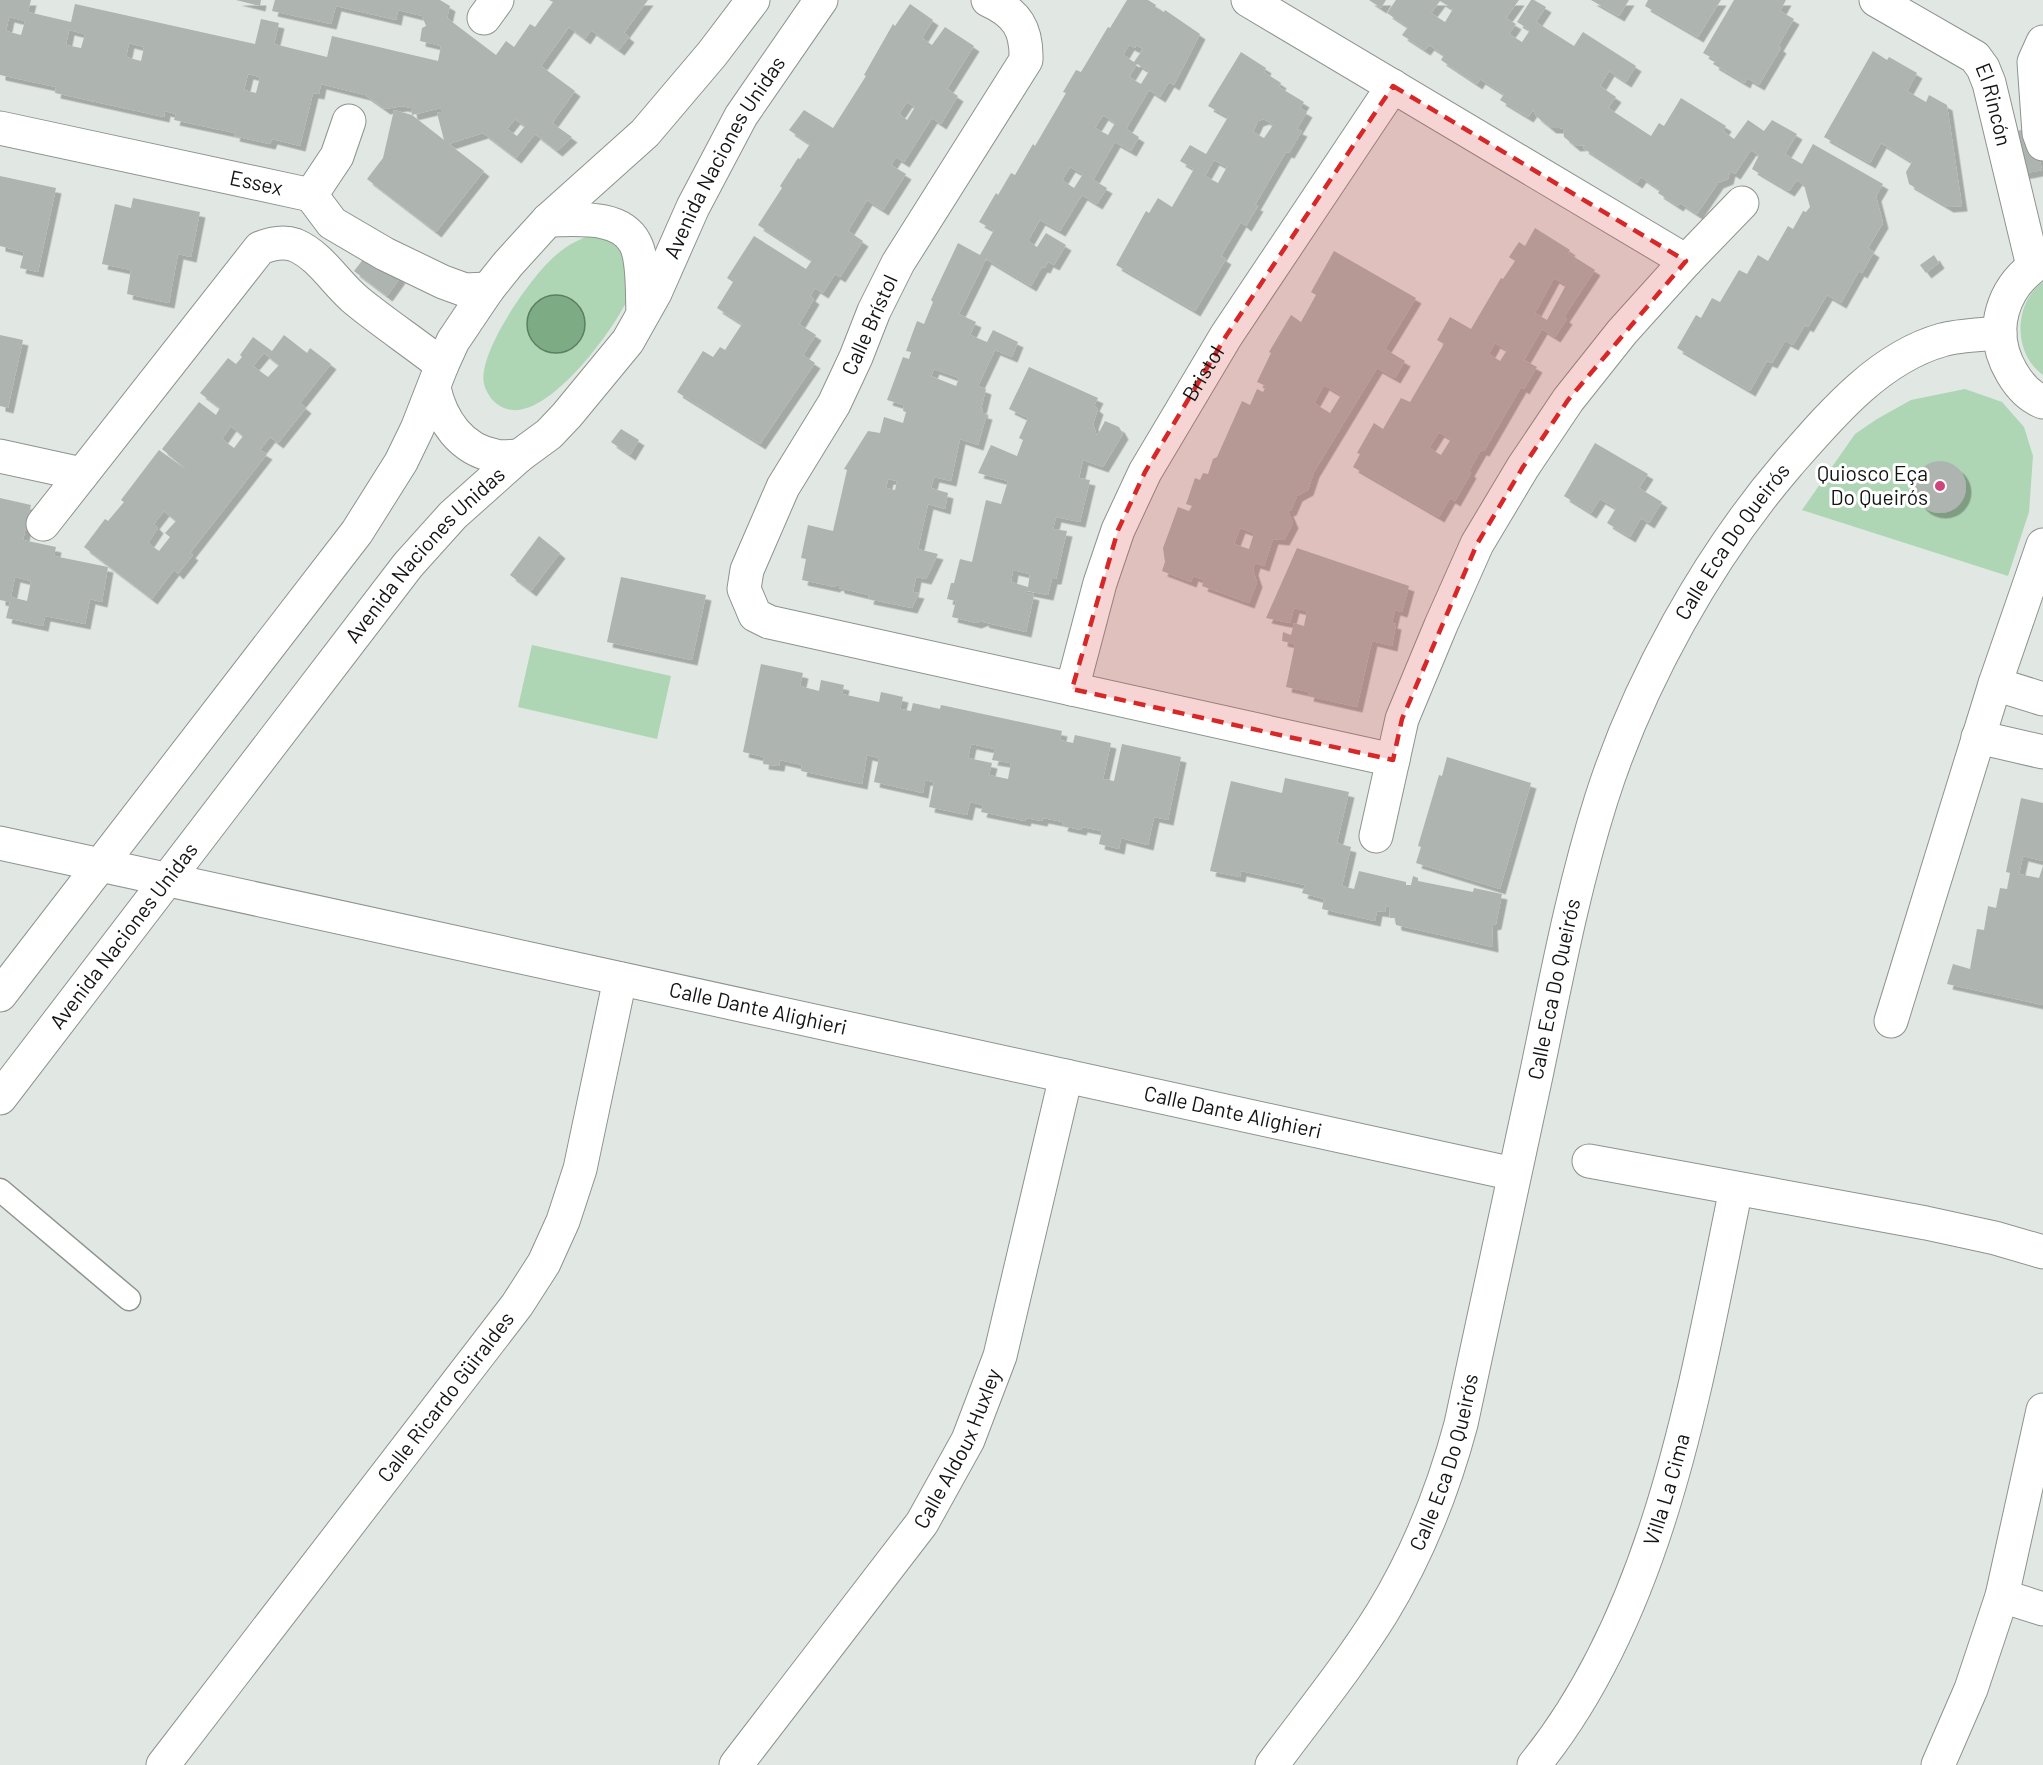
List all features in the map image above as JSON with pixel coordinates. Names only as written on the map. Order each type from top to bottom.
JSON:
[{"type":"street","points":[[0,995],[357,532],[401,462],[453,341],[488,289],[548,220],[645,132],[712,54],[753,0]]},
{"type":"street","name":"Avenida Naciones Unidas","points":[[0,1098],[408,565],[453,515],[519,456],[549,434],[628,341],[655,293],[693,207],[741,116],[821,0]]},
{"type":"street","name":"Calle Brístol","points":[[988,0],[1002,6],[1017,20],[1027,42],[1026,60],[898,263],[874,311],[834,404],[783,487],[747,570],[744,589],[755,615],[769,622],[1072,689]]},
{"type":"street","points":[[1248,0],[1686,261]]},
{"type":"street","name":"El Rincón","points":[[1876,0],[1975,57],[1983,68],[2038,263]]},
{"type":"street","name":"El Rincón","points":[[2043,42],[2034,62],[2043,144]]},
{"type":"street","name":"Bristol","points":[[1072,689],[1100,583],[1118,530],[1144,472],[1226,336],[1393,86]]},
{"type":"street","points":[[311,195],[338,156],[349,121]]},
{"type":"street","name":"Essex","points":[[0,128],[311,195],[332,223],[386,254],[443,282],[465,290],[488,289]]},
{"type":"street","points":[[1376,836],[1402,719],[1441,625],[1483,534],[1523,467],[1568,400],[1622,332],[1742,203]]},
{"type":"street","points":[[548,220],[596,220],[620,227],[635,243],[642,272],[643,315]]},
{"type":"street","points":[[43,524],[260,248],[272,243],[293,244],[303,249],[438,376]]},
{"type":"street","points":[[2038,263],[2018,280],[2008,296],[2002,314],[2000,333],[2004,360],[2018,383],[2043,402]]},
{"type":"street","name":"Calle Eca Do Queirós","points":[[1272,1765],[1374,1626],[1423,1537],[1450,1464],[1461,1424],[1574,899],[1589,841],[1601,799],[1625,735],[1671,636],[1747,516],[1788,464],[1844,403],[1880,373],[1913,351],[1944,339],[2000,333]]},
{"type":"street","points":[[438,376],[436,399],[444,417],[457,436],[475,450],[497,457],[519,456]]},
{"type":"street","points":[[0,456],[82,474]]},
{"type":"street","points":[[1891,1021],[1978,737],[2043,546]]},
{"type":"street","points":[[1995,684],[2043,699]]},
{"type":"street","points":[[1072,689],[1393,760]]},
{"type":"street","points":[[1978,737],[2043,752]]},
{"type":"street","name":"Calle Dante Alighieri","points":[[0,843],[1514,1174]]},
{"type":"street","name":"Calle Ricardo Güiraldes","points":[[163,1765],[517,1305],[544,1263],[563,1221],[580,1169],[620,979]]},
{"type":"street","name":"Calle Aldoux Huxley","points":[[736,1765],[922,1523],[968,1440],[1000,1356],[1066,1076]]},
{"type":"street","points":[[1589,1161],[1926,1223],[1995,1238],[2043,1252]]},
{"type":"street","name":"Villa La Cima","points":[[1534,1765],[1554,1741],[1587,1689],[1617,1628],[1647,1553],[1669,1485],[1685,1421],[1736,1189]]},
{"type":"street","points":[[1938,1765],[1971,1689],[2002,1596],[2043,1410]]},
{"type":"street","points":[[2002,1596],[2043,1609]]},
{"type":"lane","points":[[0,1190],[129,1299]]},
{"type":"highlighted area","points":[[1393,86],[1686,261],[1568,400],[1523,467],[1477,544],[1402,719],[1393,760],[1072,689],[1118,530],[1145,472],[1226,336]]},
{"type":"shaded area","points":[[600,234],[622,243],[634,283],[625,305],[589,357],[555,392],[537,404],[520,410],[500,406],[491,399],[487,392],[484,384],[484,370],[497,335],[508,315],[534,279],[556,255],[576,241]]},
{"type":"shaded area","points":[[2043,282],[2043,375],[2026,355],[2020,328],[2026,302]]},
{"type":"shaded area","points":[[550,295],[562,295],[577,303],[585,318],[585,330],[577,345],[562,353],[550,353],[535,345],[527,330],[527,318],[535,303]]},
{"type":"shaded area","points":[[1965,389],[2002,402],[2024,427],[2033,456],[2029,512],[2008,576],[1802,510],[1855,434],[1911,400]]},
{"type":"shaded area","points":[[532,645],[671,676],[657,739],[518,707]]},
{"type":"building","points":[[0,0],[31,0],[28,12],[71,22],[75,4],[255,44],[261,19],[279,23],[274,44],[327,57],[332,36],[438,61],[441,46],[420,41],[422,28],[426,26],[422,16],[398,10],[396,20],[336,6],[331,24],[272,11],[275,0],[440,0],[450,6],[447,18],[496,55],[506,41],[514,47],[530,24],[535,27],[553,2],[549,0],[648,0],[624,33],[629,37],[619,50],[591,30],[585,39],[569,27],[541,66],[575,91],[552,123],[572,137],[557,151],[535,134],[516,158],[483,133],[449,144],[484,171],[436,232],[367,179],[383,158],[394,110],[412,115],[411,108],[402,106],[385,109],[365,95],[321,84],[319,94],[313,93],[300,146],[272,139],[270,144],[234,136],[235,133],[174,120],[176,114],[165,111],[164,117],[55,93],[56,87],[0,75]],"holes":[[[9,17],[25,21],[21,35],[6,31]],[[69,30],[85,34],[81,48],[66,45]],[[129,43],[144,47],[141,61],[126,57]],[[248,74],[260,77],[256,93],[244,90]],[[441,108],[441,112],[437,113],[444,140],[412,115]],[[515,119],[525,126],[517,136],[507,129]]]},
{"type":"building","points":[[236,0],[261,0],[260,6]]},
{"type":"building","points":[[1127,0],[1148,0],[1156,5],[1155,7],[1164,12],[1165,10],[1200,34],[1174,85],[1169,82],[1160,97],[1149,90],[1126,129],[1139,137],[1131,151],[1115,142],[1093,180],[1107,188],[1097,204],[1082,195],[1060,231],[1040,220],[1028,241],[1037,247],[1046,233],[1066,245],[1054,265],[1048,262],[1045,268],[1042,267],[1031,286],[986,259],[959,314],[976,322],[970,335],[987,342],[993,330],[1018,342],[1012,357],[995,350],[978,386],[986,389],[981,409],[982,413],[987,414],[978,445],[960,439],[951,481],[934,477],[931,488],[948,493],[945,509],[928,504],[918,549],[938,554],[926,579],[916,577],[913,592],[919,593],[912,608],[868,599],[869,595],[839,588],[836,585],[835,587],[802,580],[806,559],[801,558],[808,525],[833,531],[847,470],[844,469],[868,431],[880,433],[884,417],[903,423],[906,412],[903,411],[904,405],[887,400],[903,357],[909,359],[911,352],[906,351],[917,321],[924,324],[933,302],[931,300],[958,243],[980,255],[994,230],[979,222],[996,193],[998,195],[1011,173],[1015,175],[1033,144],[1035,146],[1066,93],[1063,92],[1076,70],[1081,72],[1108,27],[1110,28]],"holes":[[[1129,45],[1135,48],[1136,45],[1143,49],[1134,62],[1123,55]],[[1137,64],[1149,71],[1141,84],[1129,77]],[[1103,115],[1115,123],[1108,135],[1095,128]],[[1070,167],[1083,174],[1074,188],[1062,180]],[[934,369],[959,378],[956,386],[931,376]],[[888,479],[897,481],[895,490],[886,488]]]},
{"type":"building","points":[[1369,0],[1386,0],[1381,8]]},
{"type":"building","points":[[1396,0],[1519,0],[1506,18],[1516,24],[1509,34],[1522,42],[1530,30],[1517,22],[1531,0],[1534,0],[1546,7],[1536,22],[1574,46],[1583,32],[1636,66],[1626,82],[1609,71],[1600,86],[1616,97],[1608,108],[1651,136],[1659,123],[1664,126],[1681,98],[1726,126],[1723,131],[1734,139],[1748,120],[1764,131],[1772,120],[1797,134],[1785,154],[1802,164],[1813,144],[1883,184],[1876,196],[1883,223],[1868,248],[1874,252],[1862,273],[1859,271],[1841,303],[1827,295],[1808,327],[1805,325],[1793,345],[1785,341],[1772,363],[1767,361],[1750,391],[1677,348],[1696,315],[1701,318],[1712,298],[1720,302],[1739,270],[1747,274],[1758,255],[1768,261],[1788,226],[1793,229],[1803,211],[1806,212],[1810,207],[1804,185],[1797,180],[1789,191],[1752,169],[1759,155],[1751,150],[1735,174],[1730,171],[1728,179],[1718,183],[1697,214],[1680,203],[1678,206],[1658,193],[1660,190],[1641,177],[1637,183],[1583,148],[1585,145],[1575,146],[1564,137],[1563,129],[1551,128],[1536,116],[1533,110],[1528,117],[1500,100],[1504,94],[1480,79],[1477,84],[1441,60],[1444,55],[1429,45],[1425,50],[1402,35],[1408,27],[1387,13]],"holes":[[[1440,1],[1453,9],[1445,22],[1431,13]]]},
{"type":"building","points":[[1591,0],[1629,0],[1619,16]]},
{"type":"building","points":[[1648,0],[1721,0],[1698,37],[1645,6]]},
{"type":"building","points":[[1734,0],[1786,0],[1780,11],[1794,19],[1778,46],[1781,48],[1759,85],[1747,78],[1745,83],[1713,64],[1716,60],[1703,53]]},
{"type":"building","points":[[910,4],[933,20],[922,38],[932,45],[945,27],[974,46],[947,89],[958,96],[941,124],[932,118],[904,162],[896,157],[891,165],[906,174],[883,210],[867,200],[848,231],[863,241],[840,277],[835,274],[823,293],[815,288],[810,296],[814,299],[799,324],[816,335],[803,355],[815,363],[760,444],[677,392],[703,351],[713,357],[720,347],[725,350],[742,324],[717,308],[733,282],[727,278],[754,236],[806,269],[812,260],[758,225],[782,188],[780,186],[810,144],[789,130],[804,110],[833,128],[866,76],[864,75],[893,24],[895,26]],"holes":[[[907,102],[915,107],[907,120],[899,114]]]},
{"type":"building","points":[[1873,51],[1917,73],[1907,91],[1926,102],[1929,95],[1947,105],[1962,206],[1948,207],[1909,184],[1906,172],[1912,162],[1881,143],[1870,163],[1824,137]]},
{"type":"building","points":[[1241,52],[1266,68],[1264,72],[1281,83],[1279,87],[1304,102],[1300,108],[1307,112],[1297,129],[1302,131],[1289,153],[1286,152],[1255,205],[1258,206],[1246,226],[1241,222],[1221,256],[1226,259],[1195,311],[1116,265],[1146,211],[1149,213],[1158,198],[1172,207],[1194,169],[1180,161],[1190,145],[1206,154],[1228,117],[1208,106]],"holes":[[[1264,119],[1273,125],[1264,138],[1253,132],[1258,121]],[[1214,160],[1227,167],[1218,183],[1205,176]]]},
{"type":"building","points":[[2033,127],[2042,170],[2017,175],[2009,133]]},
{"type":"building","points":[[0,176],[56,188],[38,272],[20,268],[24,252],[0,246]]},
{"type":"building","points":[[133,198],[200,212],[191,257],[178,254],[169,303],[127,294],[131,270],[102,264],[115,204],[131,208]]},
{"type":"building","points":[[1535,228],[1570,250],[1568,253],[1595,270],[1564,317],[1567,319],[1555,337],[1542,329],[1524,360],[1537,367],[1524,389],[1521,387],[1484,451],[1481,450],[1455,501],[1450,498],[1439,517],[1353,467],[1360,454],[1357,453],[1374,423],[1383,429],[1401,398],[1410,402],[1444,344],[1437,340],[1450,317],[1471,329],[1501,278],[1503,279],[1515,261],[1509,257],[1519,242],[1525,246]],"holes":[[[1554,278],[1566,285],[1547,320],[1535,313]],[[1495,343],[1507,350],[1500,361],[1489,354]],[[1439,432],[1451,439],[1441,455],[1429,448]]]},
{"type":"building","points":[[1334,251],[1416,298],[1385,349],[1405,361],[1395,378],[1377,368],[1314,472],[1308,490],[1297,496],[1291,510],[1288,511],[1293,523],[1284,540],[1273,539],[1264,566],[1255,563],[1253,570],[1257,582],[1249,603],[1202,586],[1204,580],[1193,576],[1191,582],[1162,571],[1165,562],[1163,548],[1178,507],[1189,511],[1192,506],[1186,504],[1195,478],[1200,480],[1203,473],[1208,474],[1213,459],[1217,457],[1242,401],[1250,405],[1257,389],[1263,392],[1266,386],[1257,382],[1271,353],[1269,352],[1291,315],[1301,322],[1316,295],[1311,292]],"holes":[[[1324,385],[1341,395],[1330,413],[1314,403]],[[1240,528],[1254,533],[1249,549],[1234,544]]]},
{"type":"building","points":[[368,253],[400,278],[387,296],[354,271]]},
{"type":"building","points":[[1934,255],[1939,263],[1926,273],[1920,265]]},
{"type":"building","points":[[0,335],[23,340],[8,408],[0,406]]},
{"type":"building","points":[[284,335],[307,353],[310,348],[331,364],[300,403],[306,408],[278,443],[270,437],[260,450],[267,454],[190,553],[193,555],[178,574],[174,570],[152,599],[84,547],[105,519],[108,521],[124,502],[121,500],[159,450],[187,470],[162,449],[199,402],[216,415],[220,408],[200,393],[228,358],[236,364],[253,337],[272,351]],"holes":[[[264,353],[279,365],[268,377],[253,366]],[[231,426],[243,436],[234,448],[222,439]],[[164,511],[176,521],[165,533],[170,537],[159,551],[148,543],[158,528],[154,524]]]},
{"type":"building","points":[[1029,367],[1098,398],[1094,406],[1098,409],[1093,424],[1097,436],[1105,421],[1119,427],[1123,434],[1103,467],[1083,460],[1079,478],[1090,480],[1080,522],[1056,517],[1053,529],[1067,531],[1056,579],[1052,579],[1048,595],[1027,591],[1034,595],[1026,632],[983,622],[984,620],[976,623],[952,617],[956,601],[947,599],[960,559],[972,562],[986,500],[1001,504],[1008,481],[978,473],[991,445],[1017,456],[1023,440],[1019,438],[1028,418],[1009,409]],"holes":[[[1013,570],[1030,574],[1028,587],[1011,582]]]},
{"type":"building","points":[[621,429],[639,440],[630,455],[611,442]]},
{"type":"building","points":[[1595,443],[1648,474],[1639,488],[1662,502],[1649,523],[1641,518],[1630,537],[1607,523],[1616,508],[1600,499],[1591,513],[1564,496]]},
{"type":"building","name":"Quiosco Eça Do Queirós","points":[[1935,461],[1945,461],[1959,468],[1966,487],[1959,506],[1945,513],[1935,513],[1925,509],[1918,502],[1914,492],[1914,482],[1918,472],[1925,465]]},
{"type":"building","points":[[0,498],[31,505],[23,540],[56,547],[54,556],[108,567],[102,602],[90,599],[85,624],[45,616],[43,626],[6,618],[10,602],[0,600]],"holes":[[[15,577],[31,581],[27,601],[11,597]]]},
{"type":"building","points":[[539,536],[560,553],[531,591],[510,575]]},
{"type":"building","points":[[1297,548],[1409,586],[1402,612],[1395,610],[1392,623],[1396,624],[1392,646],[1372,641],[1357,707],[1308,696],[1309,692],[1286,687],[1295,644],[1282,641],[1283,632],[1291,635],[1294,623],[1304,626],[1307,611],[1294,608],[1290,623],[1266,618]]},
{"type":"building","points":[[621,577],[706,595],[692,660],[607,642]]},
{"type":"building","points":[[761,664],[803,673],[800,686],[819,691],[821,680],[844,685],[842,694],[879,702],[881,692],[903,697],[900,709],[911,711],[913,703],[940,709],[941,705],[1062,731],[1060,740],[1073,743],[1075,735],[1111,743],[1103,779],[1114,781],[1122,744],[1181,757],[1168,820],[1154,817],[1148,845],[1121,838],[1119,849],[1099,844],[1102,831],[1062,826],[1063,822],[1043,818],[1042,821],[1026,818],[1025,821],[981,812],[983,805],[970,802],[967,815],[929,807],[934,782],[925,780],[923,793],[874,782],[879,758],[867,755],[862,784],[801,771],[802,765],[780,760],[779,766],[763,764],[764,757],[743,752]],"holes":[[[971,744],[995,749],[992,760],[1011,763],[1008,779],[989,775],[992,763],[968,758]]]},
{"type":"building","points":[[1447,757],[1531,783],[1500,889],[1416,863],[1421,847],[1418,846],[1439,775],[1442,776]]},
{"type":"building","points":[[1285,778],[1349,792],[1337,843],[1351,847],[1342,886],[1354,889],[1359,871],[1406,882],[1406,885],[1411,885],[1413,876],[1418,878],[1418,881],[1473,892],[1474,888],[1502,894],[1496,924],[1492,925],[1493,947],[1396,925],[1395,918],[1390,918],[1389,907],[1386,906],[1385,912],[1377,911],[1375,921],[1322,909],[1324,899],[1302,893],[1305,885],[1241,871],[1240,877],[1210,871],[1231,781],[1282,793]]},
{"type":"building","points":[[2021,798],[2043,803],[2043,861],[2023,856],[2019,874],[2039,878],[2043,866],[2043,1005],[1947,984],[1953,964],[1970,969],[1977,929],[1984,930],[1988,906],[1996,908],[2000,888],[2007,889],[2010,873],[2006,872]]},
{"type":"place","name":"Quiosco Eça Do Queirós","points":[[1940,486]]}]
